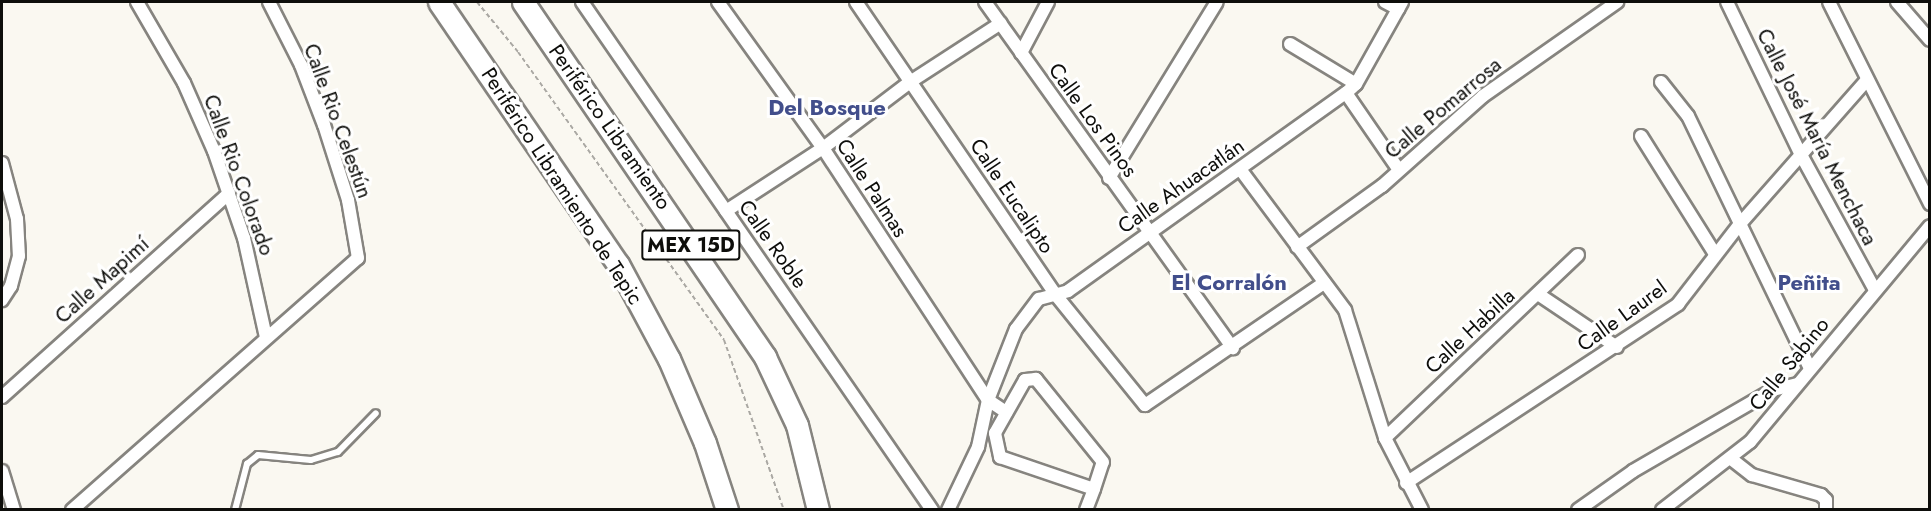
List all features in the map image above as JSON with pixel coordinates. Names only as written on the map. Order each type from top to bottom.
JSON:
[{"type":"highway","name":"Periférico Libramiento de Tepic","points":[[439,2],[618,264],[669,358],[705,443],[727,510]]},
{"type":"highway","name":"Periférico Libramiento","points":[[523,2],[765,357],[797,425],[818,510]]},
{"type":"street","name":"Calle Rio Colorado","points":[[136,2],[184,83],[229,193],[254,276],[266,337]]},
{"type":"street","name":"Calle Rio Celestún","points":[[266,337],[358,258],[348,200],[324,125],[301,65],[269,2]]},
{"type":"street","name":"Calle Roble","points":[[582,2],[932,510]]},
{"type":"street","name":"Calle Palmas","points":[[718,2],[823,148],[988,400]]},
{"type":"street","name":"Calle Eucalipto","points":[[856,2],[1055,294],[1145,405],[1233,348]]},
{"type":"street","name":"Calle Los Pinos","points":[[985,2],[1233,348]]},
{"type":"street","points":[[1021,53],[1048,2]]},
{"type":"street","points":[[1109,178],[1217,2]]},
{"type":"street","points":[[1385,2],[1400,5]]},
{"type":"street","name":"Calle Pomarrosa","points":[[1297,247],[1399,170],[1483,96],[1617,2]]},
{"type":"street","name":"Calle José María Menchaca","points":[[1726,2],[1800,153],[1875,290]]},
{"type":"street","points":[[1829,2],[1929,204]]},
{"type":"street","points":[[1897,2],[1929,40]]},
{"type":"street","name":"Calle Ahuacatlán","points":[[948,510],[978,447],[988,400],[1016,329],[1039,299],[1068,291],[1346,93],[1356,84],[1400,5]]},
{"type":"street","points":[[726,211],[823,148],[910,82],[1001,22]]},
{"type":"street","points":[[1290,44],[1356,84]]},
{"type":"street","name":"Calle Laurel","points":[[1406,483],[1617,347],[1678,304],[1715,254],[1800,153],[1868,80]]},
{"type":"street","points":[[1661,82],[1688,116],[1810,368]]},
{"type":"street","points":[[1346,93],[1399,170]]},
{"type":"street","points":[[1641,135],[1715,254]]},
{"type":"street","points":[[2,162],[17,219],[19,256],[11,286],[2,300]]},
{"type":"street","points":[[1240,170],[1345,310],[1385,438],[1406,483],[1422,510]]},
{"type":"street","name":"Calle Mapimí","points":[[2,397],[229,193]]},
{"type":"street","name":"Calle Sabino","points":[[1662,510],[1750,442],[1929,226]]},
{"type":"street","points":[[1538,294],[1578,255]]},
{"type":"street","points":[[1233,348],[1324,283]]},
{"type":"street","name":"Calle Habilla","points":[[1385,438],[1538,294],[1617,347]]},
{"type":"street","points":[[72,510],[266,337]]},
{"type":"street","points":[[1086,510],[1094,489],[1103,462],[1036,379],[1025,380],[994,438],[1004,461],[1094,489]]},
{"type":"street","points":[[1578,510],[1633,471],[1773,390],[1797,384]]},
{"type":"street","points":[[988,400],[1006,412]]},
{"type":"street","points":[[1730,458],[1752,475],[1821,495],[1826,500],[1826,510]]},
{"type":"street","points":[[2,471],[14,510]]},
{"type":"lane","points":[[235,510],[247,464],[258,455],[311,459],[338,452],[376,413]]},
{"type":"path","points":[[477,2],[518,52],[724,340],[784,510]]},
{"type":"district","name":"Del Bosque","points":[[827,108]]},
{"type":"district","name":"El Corralón","points":[[1229,283]]},
{"type":"district","name":"Peñita","points":[[1809,283]]}]
